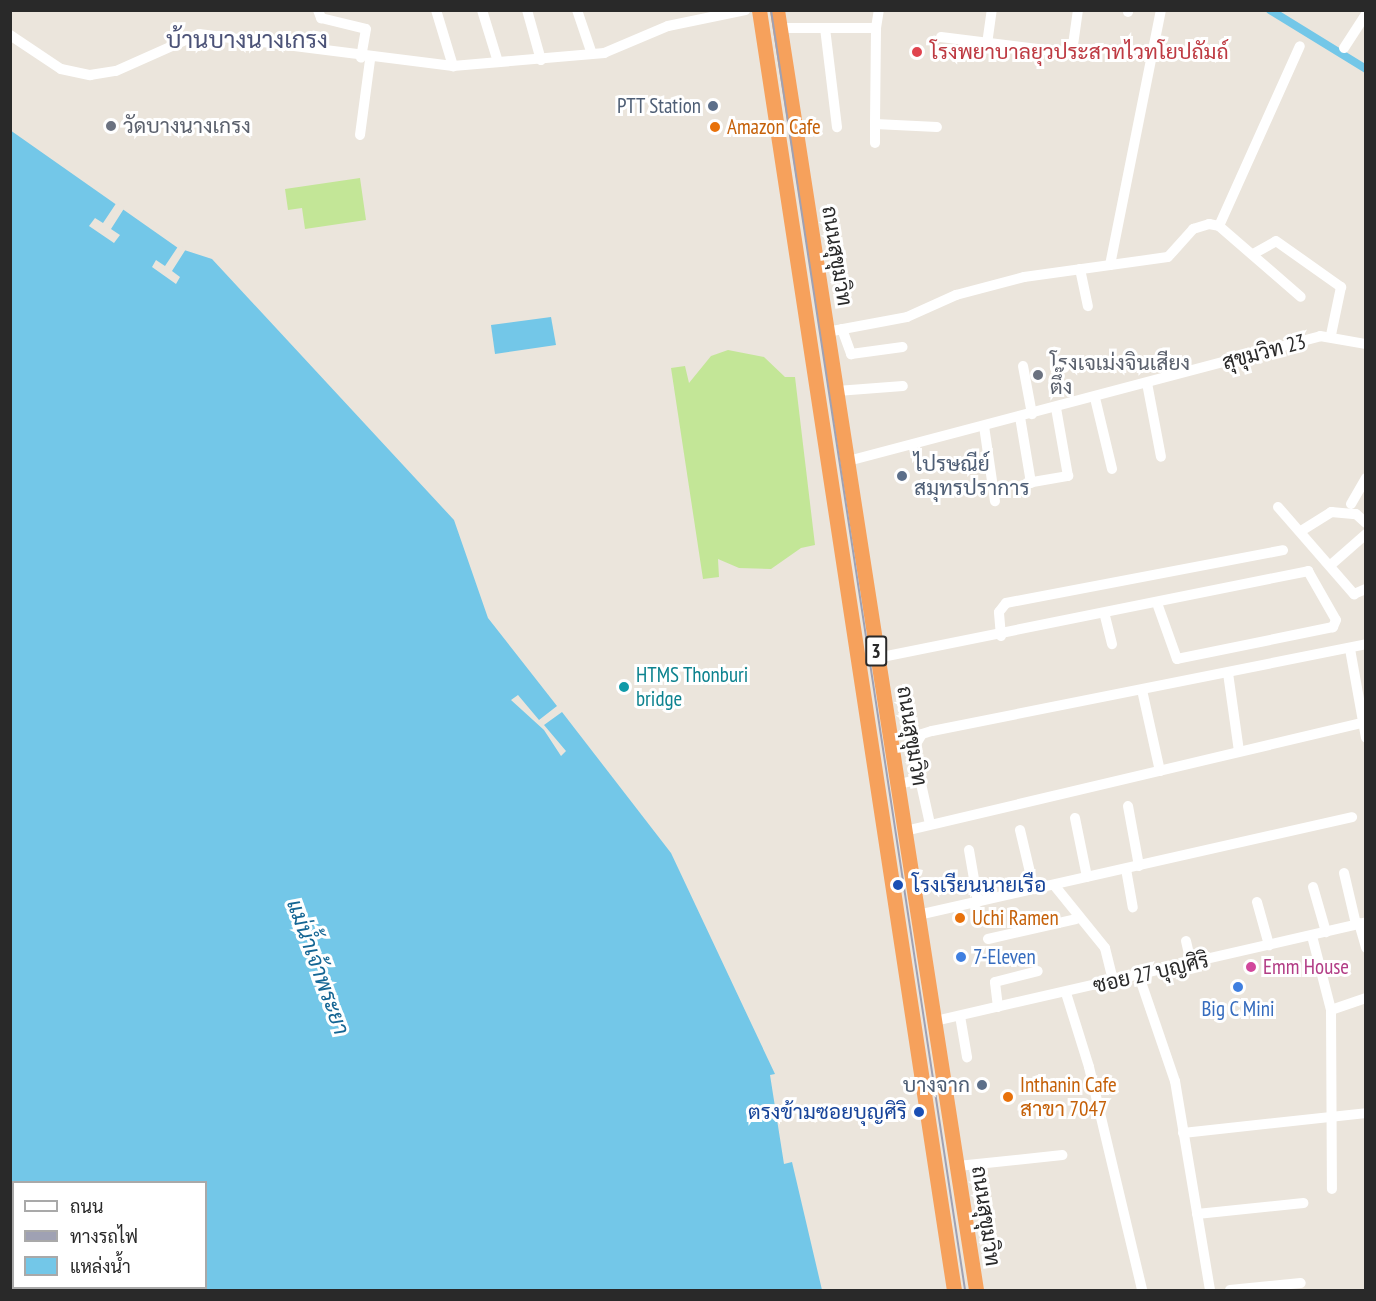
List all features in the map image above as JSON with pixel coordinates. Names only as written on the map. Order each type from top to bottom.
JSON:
[{"type":"highway","name":"ถนนสุขุมวิท","points":[[759,10],[954,1290]]},
{"type":"highway","name":"ถนนสุขุมวิท","points":[[777,10],[835,331],[837,392],[976,1290]]},
{"type":"highway","points":[[864,702],[886,705]]},
{"type":"highway","points":[[870,735],[889,721]]},
{"type":"street","points":[[318,10],[321,18],[366,29],[360,135]]},
{"type":"street","points":[[436,10],[453,66]]},
{"type":"street","points":[[482,10],[498,62]]},
{"type":"street","points":[[527,10],[541,60]]},
{"type":"street","points":[[577,10],[592,54]]},
{"type":"street","points":[[10,35],[61,69],[90,75],[116,71],[199,34],[365,59],[453,66],[541,60],[620,49],[693,15],[745,10]]},
{"type":"street","points":[[874,143],[876,28],[879,10]]},
{"type":"street","points":[[987,44],[992,10]]},
{"type":"street","points":[[1072,52],[1078,10]]},
{"type":"street","points":[[1110,264],[1161,10]]},
{"type":"street","points":[[1344,48],[1365,14]]},
{"type":"street","points":[[780,28],[876,28]]},
{"type":"street","points":[[825,28],[837,128]]},
{"type":"street","points":[[941,37],[1095,56]]},
{"type":"street","points":[[1220,226],[1300,46]]},
{"type":"street","points":[[875,124],[937,127]]},
{"type":"street","points":[[903,347],[851,354],[835,331],[907,317],[956,295],[1024,277],[1168,257],[1192,230],[1220,226],[1301,297]]},
{"type":"street","points":[[1253,254],[1276,241],[1341,286],[1332,335],[1365,344]]},
{"type":"street","points":[[1080,269],[1088,306]]},
{"type":"street","name":"สุขุมวิท 23","points":[[848,461],[1332,335]]},
{"type":"street","points":[[1023,366],[1032,414]]},
{"type":"street","points":[[1147,383],[1161,457]]},
{"type":"street","points":[[837,392],[903,386]]},
{"type":"street","points":[[1095,398],[1112,469]]},
{"type":"street","points":[[1020,417],[1029,483],[1068,476],[1056,408]]},
{"type":"street","points":[[984,426],[995,501]]},
{"type":"street","points":[[1352,504],[1365,478]]},
{"type":"street","points":[[1278,507],[1354,594],[1365,589]]},
{"type":"street","points":[[1301,531],[1330,512],[1356,514],[1365,523]]},
{"type":"street","points":[[1333,563],[1365,534]]},
{"type":"street","points":[[1001,636],[999,612],[1006,603],[1283,550]]},
{"type":"street","points":[[878,658],[1158,606],[1308,571],[1336,620],[1333,627],[1178,659],[1158,606]]},
{"type":"street","points":[[1105,616],[1112,644]]},
{"type":"street","points":[[930,824],[913,749],[922,734],[1350,649],[1365,644]]},
{"type":"street","points":[[1350,649],[1365,738]]},
{"type":"street","points":[[1228,673],[1239,751]]},
{"type":"street","points":[[1142,690],[1160,771]]},
{"type":"street","points":[[905,831],[1364,723]]},
{"type":"street","points":[[899,784],[920,779]]},
{"type":"street","points":[[1128,806],[1139,866]]},
{"type":"street","points":[[918,915],[1352,817]]},
{"type":"street","points":[[1075,818],[1087,877]]},
{"type":"street","points":[[1020,830],[1034,889]]},
{"type":"street","points":[[969,850],[978,902]]},
{"type":"street","points":[[1126,869],[1133,907]]},
{"type":"street","points":[[1344,873],[1360,923],[1365,948]]},
{"type":"street","points":[[1054,885],[1076,919],[1105,948],[1114,982]]},
{"type":"street","points":[[1313,887],[1326,932]]},
{"type":"street","points":[[1257,902],[1269,945]]},
{"type":"street","points":[[988,939],[1076,919]]},
{"type":"street","name":"ซอย 27 บุญศิริ","points":[[935,1022],[1360,923]]},
{"type":"street","points":[[1312,936],[1331,1010],[1332,1189]]},
{"type":"street","points":[[1186,941],[1191,963]]},
{"type":"street","points":[[998,1007],[995,982],[1038,971]]},
{"type":"street","points":[[1139,976],[1175,1081],[1210,1290]]},
{"type":"street","points":[[1066,993],[1089,1067],[1142,1290]]},
{"type":"street","points":[[1331,1010],[1365,998]]},
{"type":"street","points":[[960,1016],[967,1057]]},
{"type":"street","points":[[1183,1133],[1365,1113]]},
{"type":"street","points":[[958,1166],[1062,1155]]},
{"type":"street","points":[[1197,1214],[1302,1203]]},
{"type":"street","points":[[1230,1290],[1301,1283]]},
{"type":"green space","points":[[360,178],[366,220],[305,229],[302,208],[288,210],[285,189]]},
{"type":"green space","points":[[728,350],[764,357],[785,377],[795,377],[815,545],[801,548],[771,569],[739,568],[718,559],[719,577],[703,579],[671,368],[685,366],[689,383],[711,356]]},
{"type":"water","name":"แม่น้ำเจ้าพระยา","points":[[10,130],[178,248],[212,259],[454,520],[488,618],[557,706],[539,720],[518,695],[511,700],[544,730],[561,756],[566,751],[544,725],[562,712],[671,853],[775,1074],[770,1075],[784,1164],[792,1162],[822,1290],[49,1290],[207,1289],[207,1181],[12,1181],[12,1289],[18,1289],[11,1290]]},
{"type":"water","points":[[551,317],[556,345],[495,354],[491,325]]},
{"type":"pier","points":[[117,202],[125,207],[111,229],[120,235],[114,243],[89,226],[95,218],[103,223]]},
{"type":"pier","points":[[179,245],[186,249],[172,271],[180,277],[176,284],[152,267],[156,260],[165,266]]},
{"type":"waterway","points":[[1270,10],[1366,69]]},
{"type":"railway","points":[[771,10],[965,1290]]},
{"type":"place","name":"โรงพยาบาลยุวประสาทไวทโยปถัมถ์","points":[[917,52]]},
{"type":"place","name":"PTT Station","points":[[713,106]]},
{"type":"place","name":"วัดบางนางเกรง","points":[[111,126]]},
{"type":"place","name":"Amazon Cafe","points":[[715,127]]},
{"type":"place","name":"โรงเจเม่งจินเสียง ตึ๊ง","points":[[1038,375]]},
{"type":"place","name":"ไปรษณีย์ สมุทรปราการ","points":[[902,476]]},
{"type":"place","name":"HTMS Thonburi bridge","points":[[624,687]]},
{"type":"place","name":"โรงเรียนนายเรือ","points":[[898,885]]},
{"type":"place","name":"Uchi Ramen","points":[[960,918]]},
{"type":"place","name":"7-Eleven","points":[[961,957]]},
{"type":"place","name":"Emm House","points":[[1251,967]]},
{"type":"place","name":"Big C Mini","points":[[1238,987]]},
{"type":"place","name":"บางจาก","points":[[982,1085]]},
{"type":"place","name":"Inthanin Cafe สาขา 7047","points":[[1008,1097]]},
{"type":"place","name":"ตรงข้ามซอยบุญศิริ","points":[[919,1112]]},
{"type":"district","name":"บ้านบางนางเกรง","points":[[247,40]]}]
